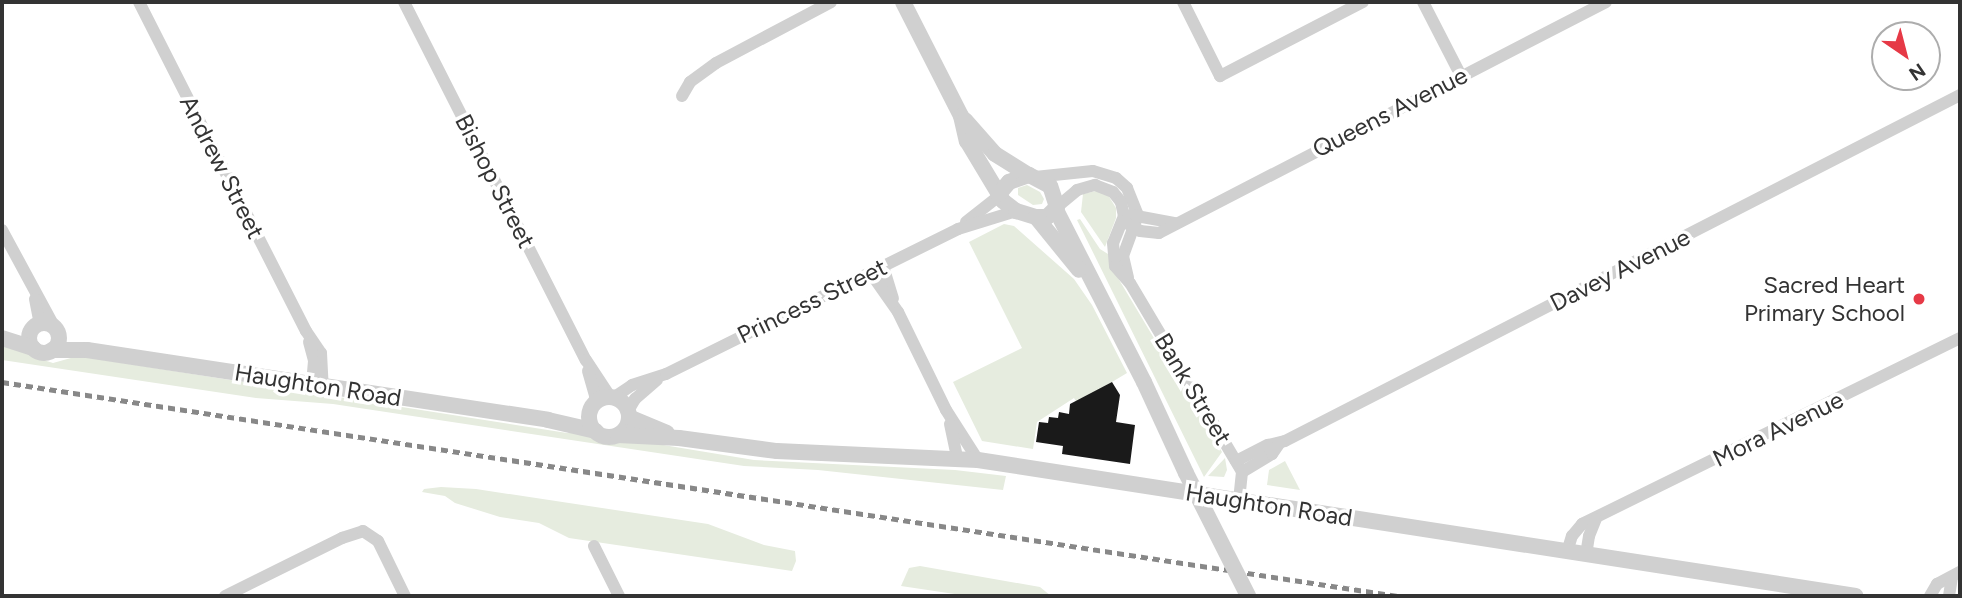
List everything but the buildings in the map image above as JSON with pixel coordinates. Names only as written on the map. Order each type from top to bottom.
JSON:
[{"type":"street","name":"Andrew Street","points":[[139,2],[306,331],[324,360],[318,385]]},
{"type":"street","name":"Bishop Street","points":[[404,2],[586,360],[603,402]]},
{"type":"street","points":[[682,96],[690,82],[716,62],[831,2]]},
{"type":"street","points":[[903,2],[961,116],[967,141],[999,195],[1016,211],[1035,217],[1047,217],[1077,190],[1095,185],[1114,192],[1127,222]]},
{"type":"street","points":[[1183,2],[1220,76],[1363,2]]},
{"type":"street","points":[[1423,2],[1461,76]]},
{"type":"street","name":"Queens Avenue","points":[[1127,222],[1159,233],[1606,2]]},
{"type":"street","name":"Davey Avenue","points":[[1239,466],[1268,445],[1279,444],[1960,95]]},
{"type":"street","points":[[961,116],[995,154],[1049,186],[1057,208],[1248,596]]},
{"type":"street","points":[[999,195],[1009,182],[1032,176],[1106,173],[1127,188],[1138,215],[1175,223]]},
{"type":"street","name":"Princess Street","points":[[958,229],[999,195]]},
{"type":"street","name":"Princess Street","points":[[603,402],[636,383],[666,373],[958,229],[1016,211]]},
{"type":"street","name":"Bank Street","points":[[1138,215],[1127,222],[1123,256],[1130,283],[1239,466],[1239,499]]},
{"type":"street","points":[[1035,217],[1102,299]]},
{"type":"street","points":[[2,230],[33,292],[47,334],[44,353],[2,336]]},
{"type":"street","points":[[883,266],[898,312],[946,410],[978,460]]},
{"type":"street","points":[[870,272],[898,312]]},
{"type":"street","points":[[2,336],[47,334]]},
{"type":"street","name":"Haughton Road","points":[[47,334],[88,350],[548,420],[596,431]]},
{"type":"street","name":"Mora Avenue","points":[[1567,552],[1577,528],[1960,338]]},
{"type":"street","name":"Princess Street","points":[[629,414],[640,393],[666,373]]},
{"type":"street","points":[[603,402],[625,405],[629,414],[626,428],[618,435],[606,437],[596,431],[590,421],[603,402]]},
{"type":"street","name":"Haughton Road","points":[[548,420],[603,402]]},
{"type":"street","points":[[946,410],[957,458]]},
{"type":"street","name":"Haughton Road","points":[[629,414],[679,438]]},
{"type":"street","name":"Haughton Road","points":[[618,435],[679,438],[777,451],[978,460],[1856,596]]},
{"type":"street","points":[[1586,555],[1588,536],[1595,519]]},
{"type":"street","points":[[225,596],[351,534],[367,532],[377,541],[405,596]]},
{"type":"street","points":[[594,547],[619,596]]},
{"type":"street","points":[[1930,596],[1937,583],[1956,574]]},
{"type":"street","points":[[1949,596],[1956,574]]},
{"type":"shaded area","points":[[1027,185],[1040,192],[1044,199],[1042,204],[1033,205],[1018,195],[1018,188]]},
{"type":"shaded area","points":[[1096,191],[1108,195],[1116,208],[1116,218],[1105,247],[1081,212],[1083,194]]},
{"type":"shaded area","points":[[1080,219],[1100,249],[1108,254],[1118,278],[1222,452],[1204,477],[1077,220]]},
{"type":"shaded area","points":[[1004,224],[1014,226],[1074,279],[1092,305],[1127,373],[1077,403],[1074,398],[1037,422],[1033,449],[982,441],[953,382],[1022,348],[969,242]]},
{"type":"shaded area","points":[[2,344],[17,346],[31,356],[53,363],[78,356],[567,433],[588,433],[602,441],[627,439],[754,460],[955,470],[1006,476],[1003,490],[818,470],[744,466],[333,404],[256,398],[2,360]]},
{"type":"shaded area","points":[[1225,458],[1227,470],[1224,477],[1208,476]]},
{"type":"shaded area","points":[[1285,461],[1300,490],[1267,485],[1269,470]]},
{"type":"shaded area","points":[[424,489],[476,489],[708,524],[764,545],[795,551],[796,561],[792,571],[569,538],[539,523],[500,517],[455,503],[445,496],[422,492]]},
{"type":"shaded area","points":[[920,566],[1040,587],[1051,596],[968,596],[901,586],[909,568]]},
{"type":"railway","points":[[2,382],[1398,596]]},
{"type":"place","name":"Sacred Heart Primary School","points":[[1919,299]]}]
